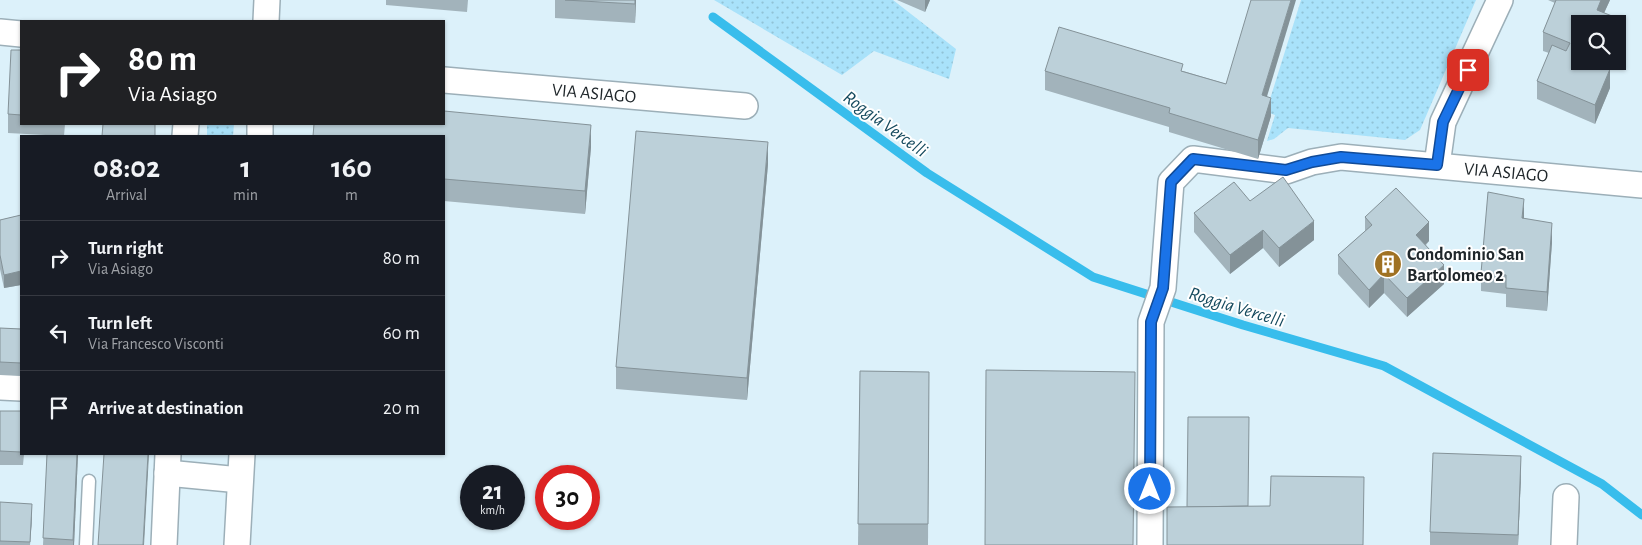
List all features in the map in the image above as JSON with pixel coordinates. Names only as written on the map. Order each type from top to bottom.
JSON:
[{"type":"street","points":[[266,20],[267,0]]},
{"type":"street","points":[[1437,165],[1443,122],[1500,0]]},
{"type":"street","points":[[0,32],[20,34]]},
{"type":"street","name":"VIA ASIAGO","points":[[445,80],[745,106]]},
{"type":"street","name":"VIA ASIAGO","points":[[1150,545],[1151,322],[1163,288],[1171,182],[1193,159],[1286,170],[1312,162],[1341,157],[1642,185]]},
{"type":"street","points":[[0,387],[20,388]]},
{"type":"street","points":[[237,545],[242,455]]},
{"type":"street","points":[[164,545],[167,463],[240,480]]},
{"type":"street","points":[[1564,545],[1566,497]]},
{"type":"lane","points":[[86,545],[89,481]]},
{"type":"shaded area","points":[[714,0],[893,0],[956,49],[949,79],[874,51],[842,75]]},
{"type":"shaded area","points":[[1301,0],[1476,0],[1420,130],[1405,140],[1288,128],[1274,139],[1267,141],[1275,115],[1266,112]]},
{"type":"shaded area","points":[[207,125],[234,125],[233,135],[207,135]]},
{"type":"building","points":[[565,0],[635,0],[635,4]]},
{"type":"building","points":[[1251,0],[1291,0],[1262,95],[1271,98],[1258,140],[1169,113],[1170,108],[1045,71],[1059,27],[1183,64],[1181,71],[1226,84]]},
{"type":"building","points":[[1556,0],[1601,0],[1597,10],[1610,15],[1571,15],[1571,70],[1610,70],[1595,105],[1537,81],[1552,45],[1566,51],[1570,43],[1543,32]]},
{"type":"building","points":[[11,50],[20,50],[20,115],[8,114]]},
{"type":"building","points":[[445,111],[591,125],[585,191],[445,179],[445,135],[313,135],[314,125],[445,125]]},
{"type":"building","points":[[103,125],[155,125],[155,135],[102,135]]},
{"type":"building","points":[[636,131],[768,142],[747,378],[616,367]]},
{"type":"building","points":[[1283,177],[1314,221],[1279,248],[1263,230],[1230,255],[1194,213],[1234,182],[1250,201]]},
{"type":"building","name":"Condominio San Bartolomeo 2","points":[[1396,188],[1429,222],[1416,235],[1444,265],[1407,298],[1384,274],[1369,290],[1338,255],[1372,225],[1365,217]]},
{"type":"building","points":[[1488,192],[1524,199],[1522,218],[1552,223],[1547,292],[1506,288],[1506,275],[1481,273]]},
{"type":"building","points":[[20,215],[20,271],[4,275],[0,255],[0,220]]},
{"type":"building","points":[[0,328],[20,329],[20,363],[0,362]]},
{"type":"building","points":[[986,370],[1135,372],[1133,545],[985,545]]},
{"type":"building","points":[[860,371],[929,372],[928,524],[858,524]]},
{"type":"building","points":[[0,411],[20,411],[20,452],[0,451]]},
{"type":"building","points":[[1188,417],[1249,417],[1248,506],[1187,507]]},
{"type":"building","points":[[1433,453],[1521,456],[1518,535],[1430,532]]},
{"type":"building","points":[[47,455],[77,455],[73,540],[43,538]]},
{"type":"building","points":[[104,455],[148,455],[143,545],[98,545]]},
{"type":"building","points":[[1271,476],[1364,477],[1363,545],[1167,545],[1167,507],[1270,506]]},
{"type":"building","points":[[0,502],[32,504],[30,542],[0,541]]},
{"type":"waterway","name":"Roggia Vercelli","points":[[713,17],[927,173],[1093,277],[1243,325],[1384,366],[1602,484],[1642,515]]},
{"type":"place","name":"Condominio San Bartolomeo 2","points":[[1388,264]]},
{"type":"route","points":[[1150,489],[1151,322],[1163,288],[1171,182],[1193,159],[1286,170],[1312,162],[1341,157],[1437,165],[1443,122],[1468,70]]}]
